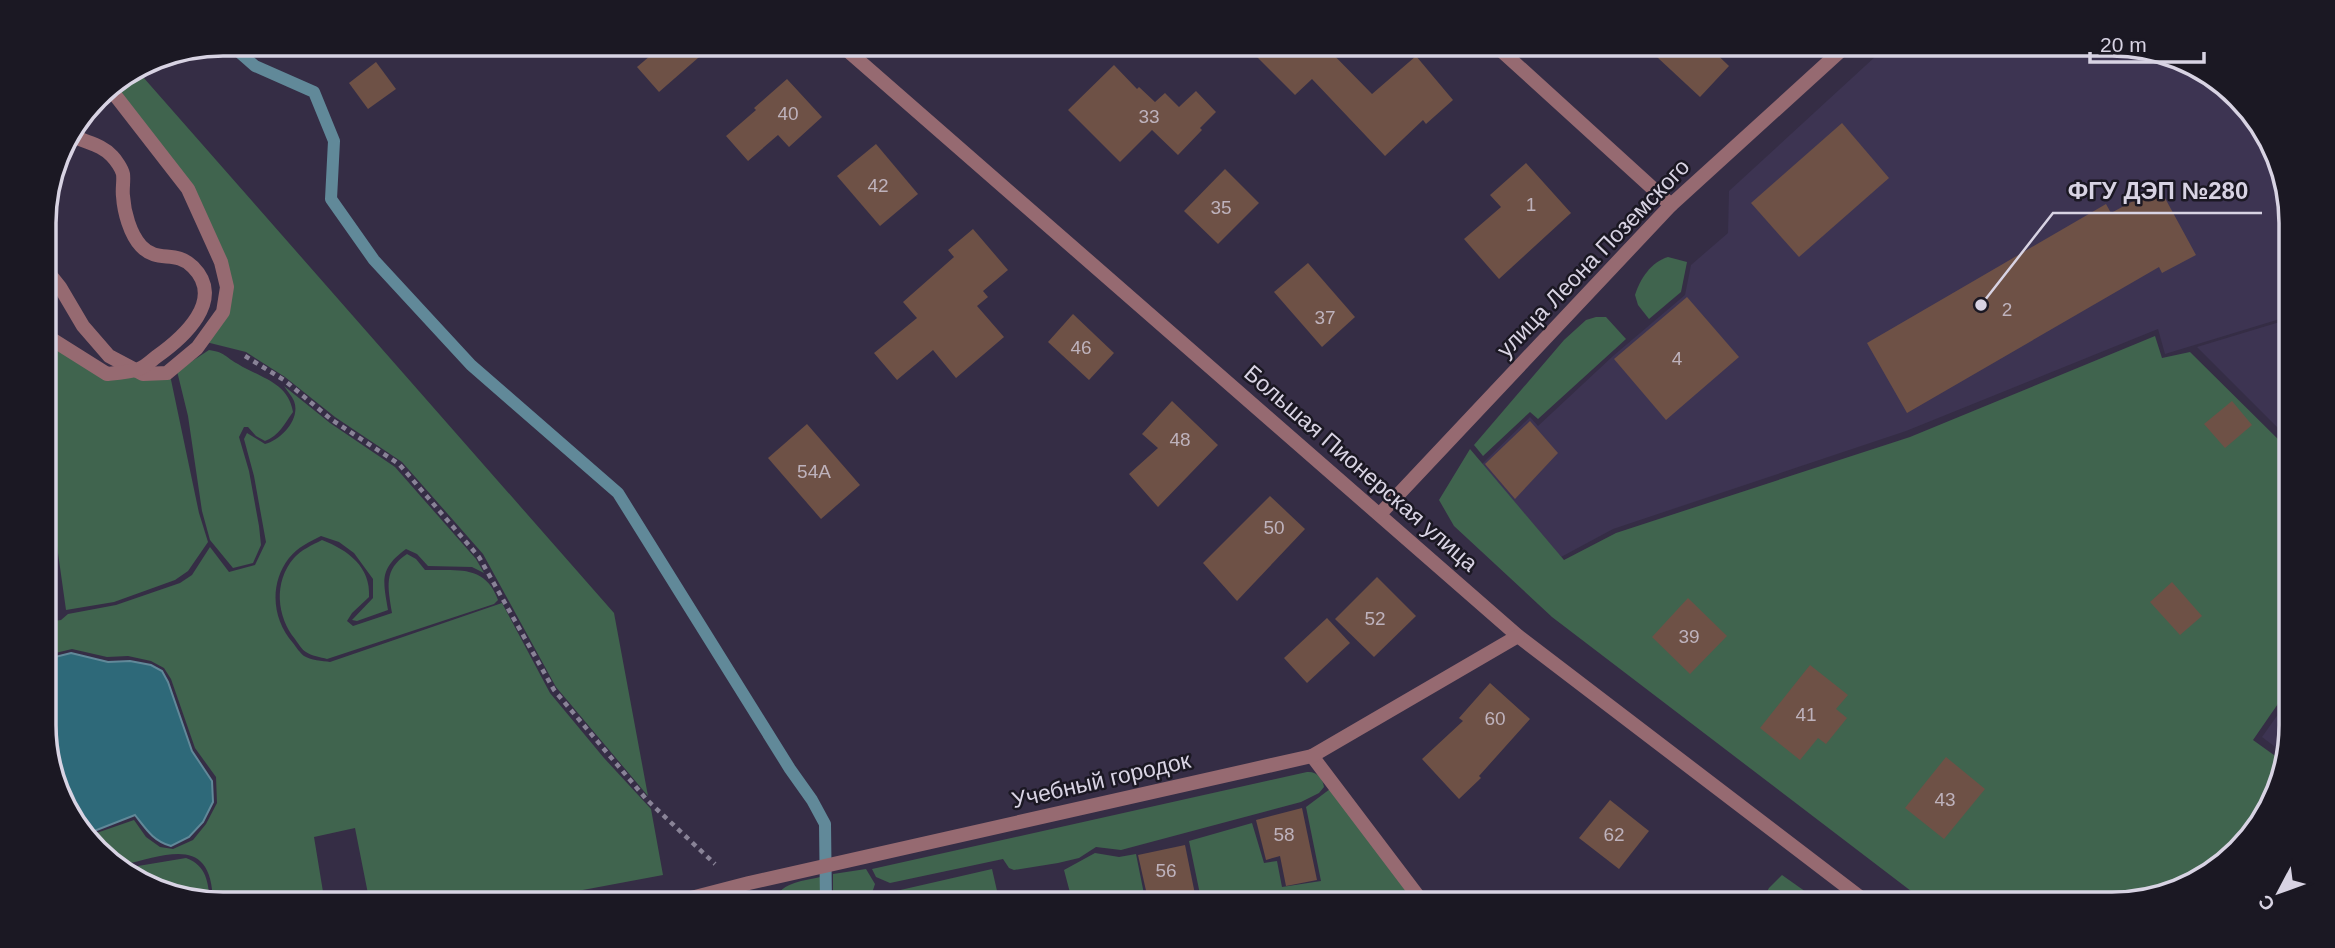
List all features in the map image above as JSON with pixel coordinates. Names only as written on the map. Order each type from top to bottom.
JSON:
[{"type":"street","name":"Большая Пионерская улица","points":[[854,56],[1518,636],[1853,892]]},
{"type":"street","points":[[1507,56],[1671,205]]},
{"type":"street","name":"улица Леона Поземского","points":[[1380,514],[1671,205],[1835,56]]},
{"type":"street","points":[[56,282],[82,326],[109,356],[143,374],[167,373],[197,348],[223,312],[227,287],[221,262],[188,188],[115,95]]},
{"type":"street","points":[[56,342],[107,374],[140,369],[191,328],[203,308],[205,284],[192,266],[175,256],[156,257],[141,245],[127,220],[122,197],[123,173],[111,155],[93,142],[79,139]]},
{"type":"street","name":"Учебный городок","points":[[714,892],[1312,756],[1518,636]]},
{"type":"street","points":[[1312,756],[1415,892]]},
{"type":"path","points":[[245,356],[284,380],[332,420],[399,464],[479,557],[554,690],[607,754],[647,800],[711,862],[749,883]]},
{"type":"shaded area","points":[[1876,56],[2123,56],[2144,59],[2186,73],[2205,84],[2238,113],[2257,140],[2266,159],[2278,201],[2279,319],[2165,354],[2158,329],[1906,431],[1613,529],[1561,557],[1482,464],[1530,417],[1538,426],[1613,356],[1685,295],[1691,265],[1728,233],[1729,191]]},
{"type":"shaded area","points":[[2279,322],[2279,429],[2197,347]]},
{"type":"shaded area","points":[[2279,713],[2277,748],[2262,737]]},
{"type":"green space","points":[[143,77],[614,613],[648,796],[556,687],[483,554],[402,462],[246,352],[206,342],[227,310],[217,242],[117,94]]},
{"type":"green space","points":[[1668,257],[1687,262],[1681,292],[1649,319],[1638,305],[1635,295],[1647,272]]},
{"type":"green space","points":[[1606,317],[1626,339],[1538,419],[1530,412],[1483,456],[1474,445],[1564,340],[1586,320]]},
{"type":"green space","points":[[2155,336],[2162,358],[2190,352],[2279,440],[2279,702],[2253,740],[2276,757],[2262,799],[2251,818],[2230,843],[2205,864],[2166,883],[2123,892],[1912,892],[1552,617],[1454,526],[1439,500],[1470,449],[1564,560],[1616,533],[1910,437]]},
{"type":"green space","points":[[56,347],[105,378],[170,375],[199,513],[208,542],[188,571],[175,580],[114,602],[66,610],[57,546]]},
{"type":"green space","points":[[209,350],[222,353],[279,387],[290,402],[293,412],[270,439],[265,441],[248,427],[244,427],[239,437],[249,471],[261,545],[253,563],[233,568],[210,540],[202,511],[188,416],[177,371]]},
{"type":"green space","points":[[284,386],[330,423],[395,467],[476,559],[484,573],[472,567],[428,566],[417,554],[406,549],[387,569],[384,583],[388,610],[357,621],[352,620],[373,598],[373,579],[354,553],[339,542],[321,536],[289,558],[278,579],[277,612],[286,634],[298,650],[307,657],[330,662],[502,603],[550,693],[651,809],[663,875],[572,892],[368,892],[355,828],[314,837],[323,892],[212,891],[205,867],[196,858],[171,854],[129,863],[97,835],[96,833],[134,820],[146,837],[160,847],[173,849],[193,840],[206,824],[217,803],[216,777],[195,748],[171,679],[164,668],[151,661],[128,656],[107,657],[72,649],[56,653],[56,621],[68,614],[116,605],[180,583],[192,575],[210,547],[229,572],[255,565],[266,542],[244,439],[247,433],[265,444],[277,438],[288,428],[295,415],[293,399]]},
{"type":"green space","points":[[322,540],[349,555],[362,568],[366,577],[369,597],[347,621],[353,626],[392,613],[389,580],[394,566],[407,554],[416,559],[425,570],[459,570],[478,575],[486,580],[498,600],[494,604],[327,659],[313,655],[303,650],[284,620],[280,588],[287,567],[294,558]]},
{"type":"green space","points":[[1307,772],[1319,776],[1324,787],[1319,793],[1301,802],[1121,850],[1096,847],[1079,858],[1014,870],[1009,868],[1003,859],[890,883],[876,877],[872,869]]},
{"type":"green space","points":[[1330,789],[1407,892],[1200,892],[1189,841],[1252,823],[1264,863],[1277,861],[1282,887],[1321,881],[1306,807]]},
{"type":"green space","points":[[1095,853],[1119,857],[1136,854],[1144,892],[1070,892],[1064,870]]},
{"type":"green space","points":[[186,858],[202,870],[208,891],[169,883],[134,867]]},
{"type":"green space","points":[[866,869],[875,884],[872,892],[833,892],[833,874]]},
{"type":"green space","points":[[992,869],[997,892],[892,892]]},
{"type":"green space","points":[[1782,875],[1806,892],[1767,892]]},
{"type":"green space","points":[[820,877],[820,892],[779,892],[798,882]]},
{"type":"water","points":[[71,653],[108,662],[130,661],[151,665],[162,671],[192,751],[212,781],[213,802],[203,822],[189,837],[171,846],[150,834],[135,815],[94,831],[84,818],[73,799],[59,757],[56,736],[56,657]]},
{"type":"building","points":[[650,56],[700,56],[659,92],[637,67]]},
{"type":"building","points":[[1256,56],[1335,56],[1372,94],[1416,56],[1453,100],[1426,124],[1423,120],[1385,156],[1312,79],[1295,95]]},
{"type":"building","points":[[1656,56],[1719,56],[1729,66],[1700,97]]},
{"type":"building","points":[[376,62],[396,89],[368,109],[349,83]]},
{"type":"building","points":[[1114,65],[1137,89],[1139,87],[1155,102],[1165,93],[1179,107],[1196,91],[1216,112],[1178,155],[1152,130],[1120,162],[1068,110]]},
{"type":"building","points":[[787,79],[822,117],[789,147],[778,135],[748,161],[726,136]]},
{"type":"building","points":[[1842,123],[1889,178],[1799,257],[1751,203]]},
{"type":"building","points":[[876,144],[918,194],[880,226],[837,176]]},
{"type":"building","points":[[1526,163],[1571,213],[1499,279],[1464,239],[1501,207],[1490,195]]},
{"type":"building","points":[[1225,169],[1259,203],[1218,244],[1184,211]]},
{"type":"building","points":[[2159,187],[2196,255],[2162,273],[2159,267],[1907,413],[1867,343],[2106,204],[2111,213]]},
{"type":"building","points":[[973,229],[1008,270],[983,291],[988,297],[977,306],[1004,337],[956,378],[933,350],[897,380],[874,353],[917,318],[903,302],[954,257],[948,250]]},
{"type":"building","points":[[1308,263],[1355,317],[1322,347],[1274,292]]},
{"type":"building","points":[[1687,297],[1739,357],[1666,420],[1614,359]]},
{"type":"building","points":[[1073,314],[1114,353],[1089,380],[1048,342]]},
{"type":"building","points":[[1172,401],[1218,445],[1158,507],[1129,474],[1158,448],[1142,434]]},
{"type":"building","points":[[2232,401],[2252,425],[2225,448],[2204,424]]},
{"type":"building","points":[[1530,421],[1558,453],[1515,499],[1485,464]]},
{"type":"building","points":[[807,424],[860,485],[821,519],[768,458]]},
{"type":"building","points":[[1270,496],[1305,529],[1237,601],[1203,563]]},
{"type":"building","points":[[1377,577],[1416,616],[1374,657],[1335,619]]},
{"type":"building","points":[[2172,582],[2202,616],[2180,635],[2150,602]]},
{"type":"building","points":[[1688,598],[1727,636],[1690,674],[1652,637]]},
{"type":"building","points":[[1327,618],[1350,643],[1307,683],[1284,658]]},
{"type":"building","points":[[1810,665],[1848,695],[1836,709],[1847,718],[1826,744],[1818,738],[1800,760],[1760,728]]},
{"type":"building","points":[[1490,683],[1530,719],[1479,776],[1481,778],[1459,799],[1422,759],[1463,721],[1459,718]]},
{"type":"building","points":[[1946,757],[1985,789],[1944,839],[1905,808]]},
{"type":"building","points":[[1610,800],[1649,831],[1619,869],[1579,838]]},
{"type":"building","points":[[1302,808],[1317,880],[1286,886],[1280,856],[1266,860],[1256,820]]},
{"type":"building","points":[[1185,845],[1195,892],[1146,892],[1138,855]]},
{"type":"waterway","points":[[244,56],[255,66],[314,92],[334,141],[331,199],[374,260],[471,365],[618,493],[825,824],[826,892]]},
{"type":"place","name":"ФГУ ДЭП №280","points":[[1981,305]]}]
